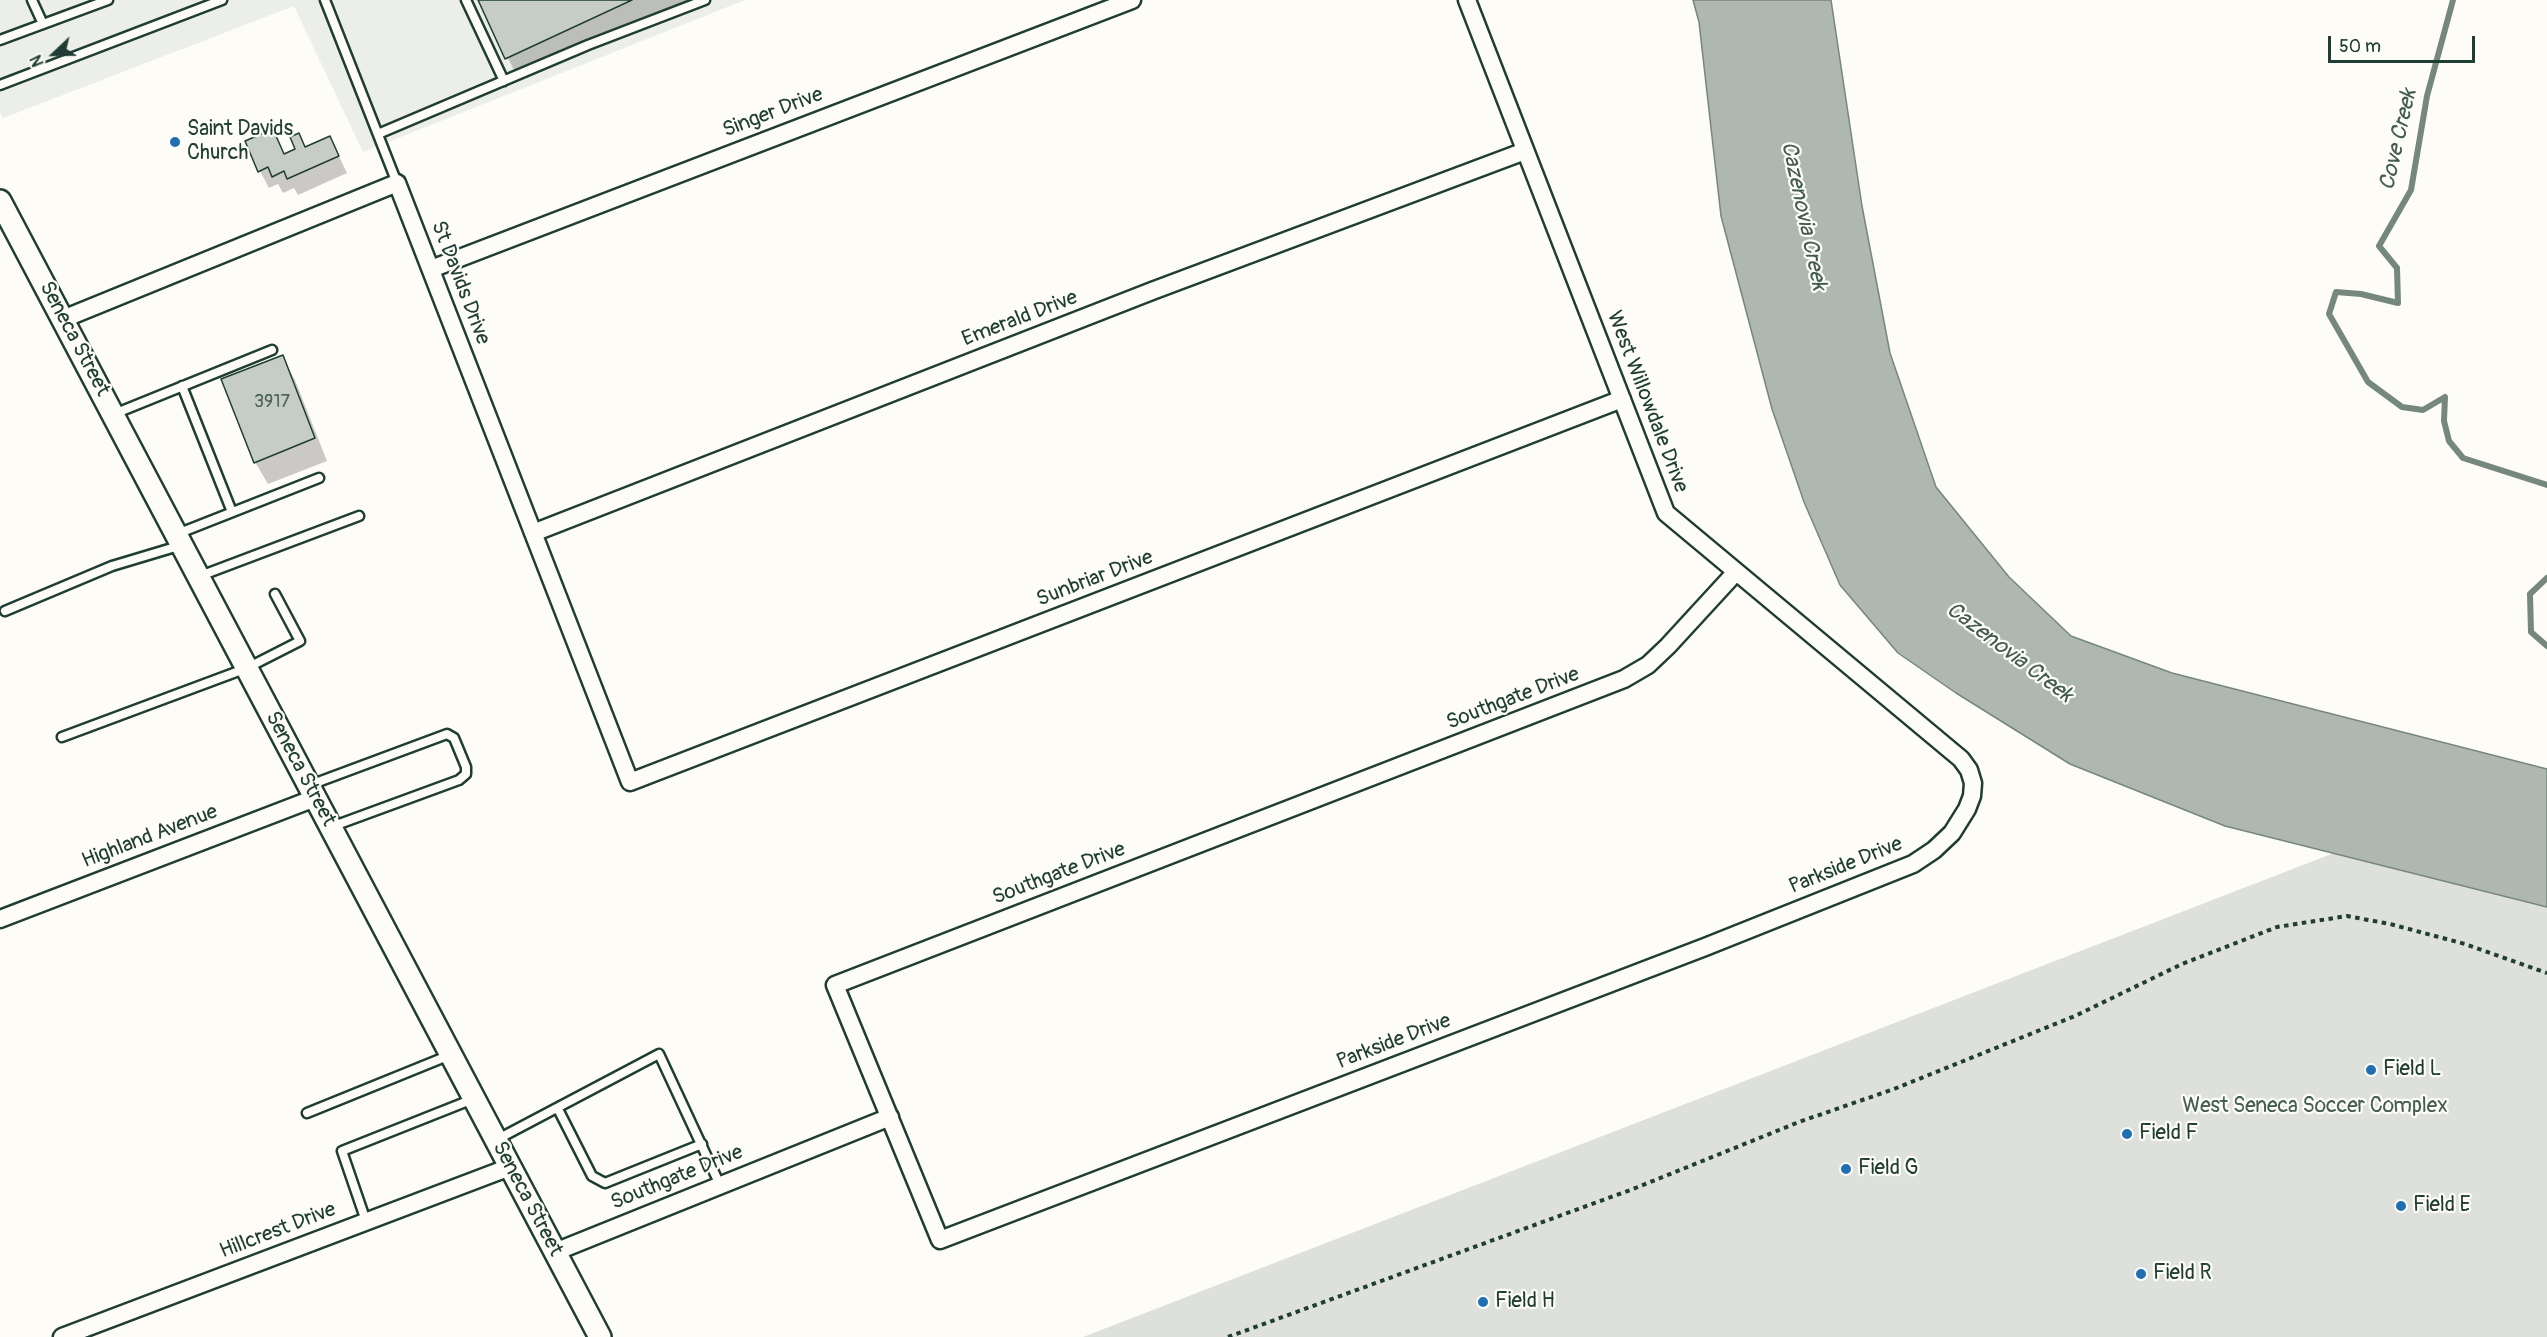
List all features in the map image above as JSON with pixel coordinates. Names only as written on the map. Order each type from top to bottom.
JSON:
[{"type":"street","name":"Singer Drive","points":[[431,270],[1132,0]]},
{"type":"street","name":"West Willowdale Drive","points":[[1467,0],[1666,513],[1961,759],[1969,770],[1973,783],[1972,796],[1967,809]]},
{"type":"street","name":"Emerald Drive","points":[[533,533],[1152,291],[1525,152]]},
{"type":"street","name":"St Davids Drive","points":[[398,183],[612,736]]},
{"type":"street","points":[[63,320],[398,183]]},
{"type":"street","name":"Seneca Street","points":[[0,201],[600,1337]]},
{"type":"street","name":"Sunbriar Drive","points":[[612,736],[630,782],[1622,399]]},
{"type":"street","name":"Southgate Drive","points":[[555,1252],[890,1117],[836,985],[1624,680],[1648,665],[1662,652],[1736,572]]},
{"type":"street","name":"Highland Avenue","points":[[0,919],[312,792]]},
{"type":"street","name":"Parkside Drive","points":[[890,1117],[940,1240],[1694,951],[1913,864],[1934,850],[1952,833],[1967,809]]},
{"type":"street","name":"Hillcrest Drive","points":[[62,1337],[510,1167]]},
{"type":"lane","points":[[32,0],[43,24]]},
{"type":"lane","points":[[0,40],[96,2],[108,0]]},
{"type":"lane","points":[[0,85],[222,0]]},
{"type":"lane","points":[[325,0],[398,183]]},
{"type":"lane","points":[[466,0],[504,81]]},
{"type":"lane","points":[[378,134],[705,0]]},
{"type":"lane","points":[[114,415],[272,350]]},
{"type":"lane","points":[[182,386],[232,512]]},
{"type":"lane","points":[[5,611],[179,539],[232,512],[319,478]]},
{"type":"lane","points":[[199,577],[359,516]]},
{"type":"lane","points":[[62,737],[247,668],[300,641],[275,594]]},
{"type":"lane","points":[[312,792],[447,734],[454,738],[466,767],[466,774],[459,780],[331,827]]},
{"type":"lane","points":[[307,1113],[451,1054]]},
{"type":"lane","points":[[496,1140],[659,1054],[720,1185]]},
{"type":"lane","points":[[366,1221],[342,1151],[474,1098]]},
{"type":"lane","points":[[558,1109],[592,1176],[605,1183],[702,1144]]},
{"type":"path","points":[[1228,1337],[1633,1189],[1799,1122],[1905,1085],[2075,1016],[2182,964],[2277,927],[2347,916],[2464,944],[2547,973]]},
{"type":"shaded area","points":[[0,0],[745,0],[363,152],[294,6],[3,118],[0,112]]},
{"type":"green space","name":"West Seneca Soccer Complex","points":[[2334,853],[2547,907],[2547,1337],[1083,1337]]},
{"type":"water","name":"Cazenovia Creek","points":[[1693,0],[1831,0],[1862,206],[1890,353],[1936,487],[2009,577],[2071,636],[2172,673],[2547,769],[2547,907],[2225,826],[2070,764],[1956,693],[1898,653],[1840,585],[1804,502],[1772,409],[1721,216],[1699,22]]},
{"type":"building","points":[[478,0],[632,0],[505,59]]},
{"type":"building","points":[[273,129],[284,154],[295,149],[290,137],[299,133],[305,147],[330,136],[339,156],[287,179],[284,171],[272,177],[268,167],[258,172],[245,141]]},
{"type":"building","points":[[283,355],[315,438],[254,463],[221,379]]},
{"type":"waterway","name":"Cove Creek","points":[[2453,0],[2427,96],[2411,190],[2379,246],[2397,268],[2398,303],[2361,294],[2336,292],[2329,314],[2368,382],[2402,407],[2423,410],[2445,397],[2444,421],[2449,441],[2463,458],[2547,485]]},
{"type":"waterway","name":"Cove Creek","points":[[2547,578],[2530,594],[2531,632],[2547,646]]},
{"type":"place","name":"Saint Davids Church","points":[[175,142]]},
{"type":"place","name":"Field L","points":[[2371,1070]]},
{"type":"place","name":"Field F","points":[[2127,1134]]},
{"type":"place","name":"Field G","points":[[1846,1169]]},
{"type":"place","name":"Field E","points":[[2401,1206]]},
{"type":"place","name":"Field R","points":[[2141,1274]]},
{"type":"place","name":"Field H","points":[[1483,1302]]}]
